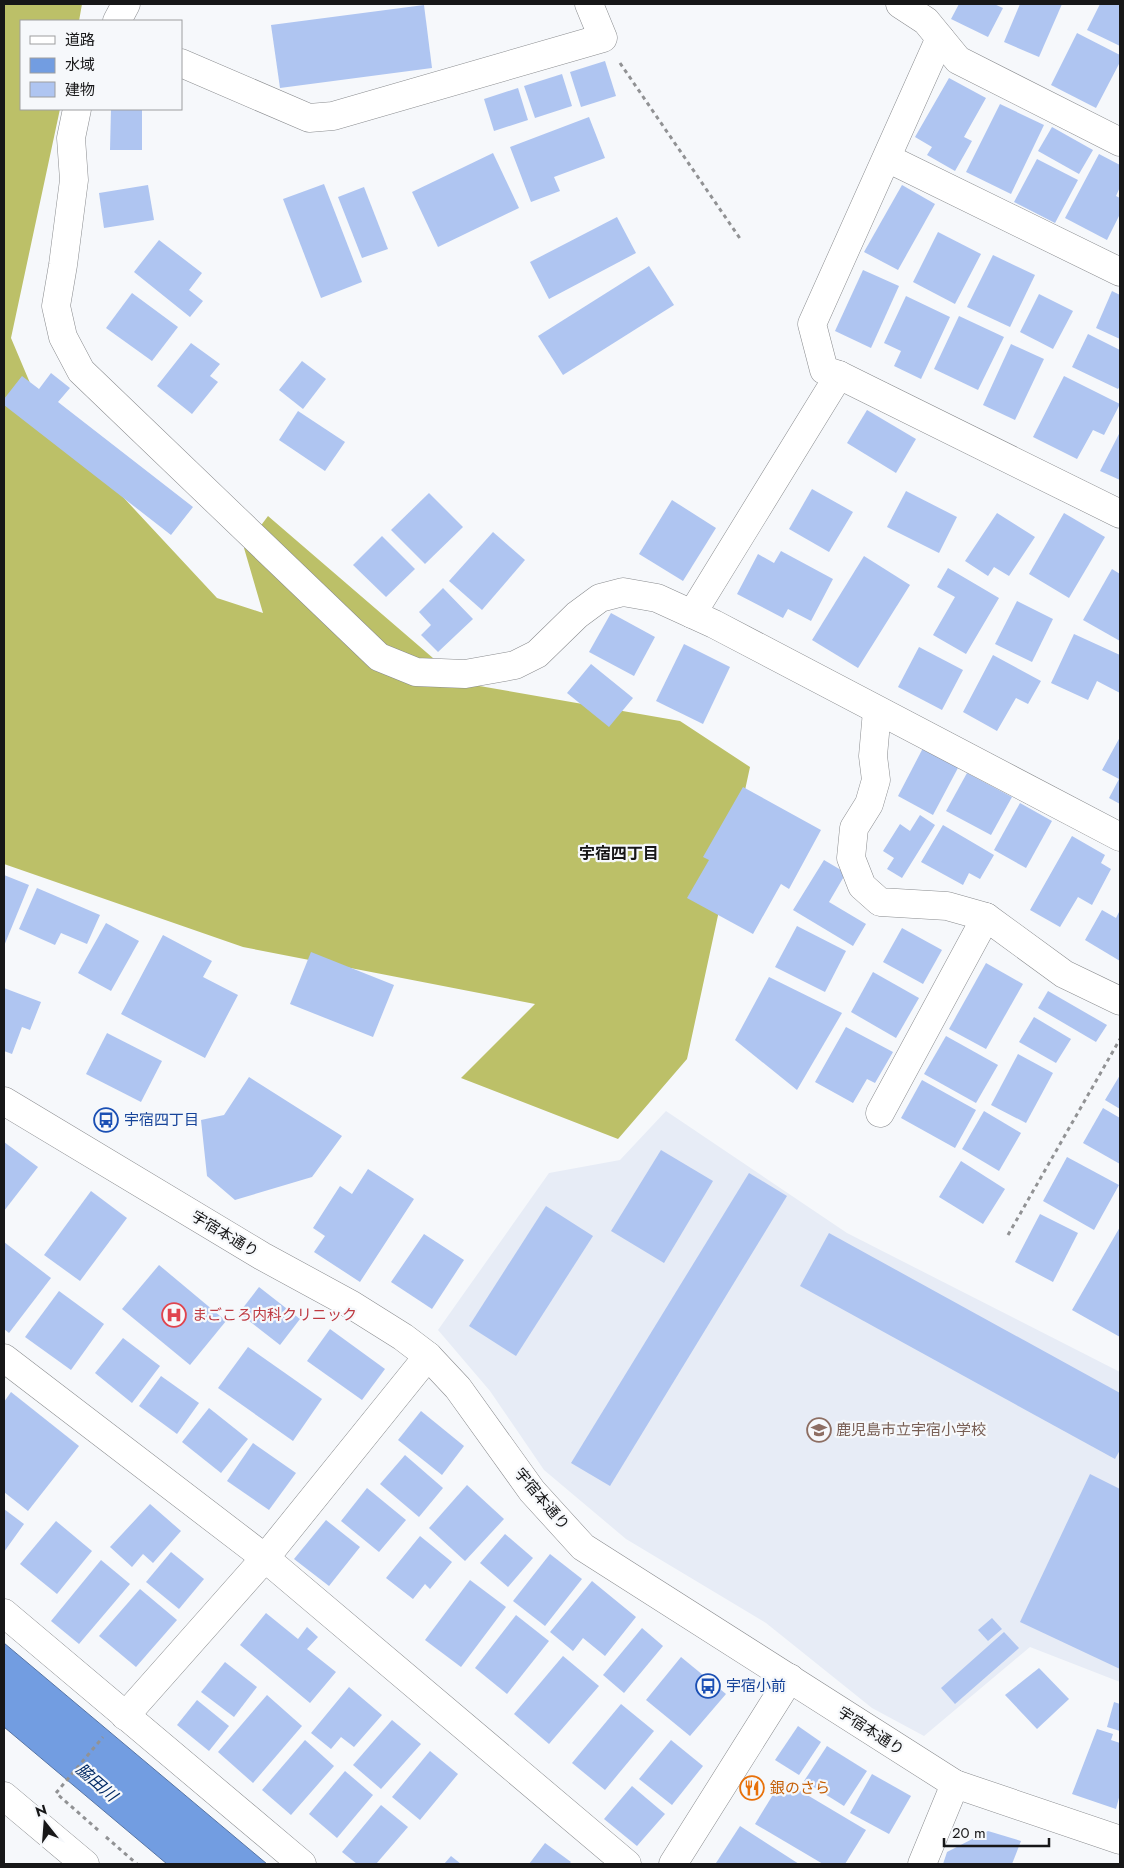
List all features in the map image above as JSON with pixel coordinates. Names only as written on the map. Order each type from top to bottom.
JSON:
[{"type":"street","points":[[118,20],[126,4]]},
{"type":"street","points":[[182,63],[309,118],[333,116],[602,38],[589,4]]},
{"type":"street","points":[[900,4],[934,21],[958,60],[1120,142]]},
{"type":"street","points":[[934,21],[887,158],[812,324],[824,370],[839,375],[1120,514]]},
{"type":"street","points":[[76,110],[71,138],[74,180],[56,306],[62,337],[81,371],[379,657],[416,672],[466,674],[515,665],[538,654],[576,615],[600,598],[622,592],[657,598],[714,624],[1120,837]]},
{"type":"street","points":[[887,158],[1120,272]]},
{"type":"street","points":[[692,614],[839,375]]},
{"type":"street","points":[[877,711],[873,756],[876,780],[869,804],[854,828],[851,858],[862,886],[880,902],[947,906],[986,917],[1064,974],[1120,1001]]},
{"type":"street","points":[[880,1113],[986,917]]},
{"type":"street","name":"宇宿本通り","points":[[4,1101],[262,1256],[352,1305],[403,1337],[428,1356],[458,1388],[532,1491],[583,1547],[955,1784],[1120,1840]]},
{"type":"street","points":[[116,1724],[265,1558],[428,1356]]},
{"type":"street","points":[[4,1358],[265,1558],[627,1864]]},
{"type":"street","points":[[4,1613],[116,1724],[302,1864]]},
{"type":"street","points":[[673,1864],[790,1678]]},
{"type":"street","points":[[922,1864],[955,1784]]},
{"type":"street","points":[[4,1796],[85,1864]]},
{"type":"path","points":[[602,38],[740,240]]},
{"type":"path","points":[[1008,1235],[1120,1039]]},
{"type":"path","points":[[56,1793],[116,1724]]},
{"type":"shaded area","name":"鹿児島市立宇宿小学校","points":[[666,1111],[847,1233],[1120,1372],[1120,1682],[1030,1647],[924,1736],[872,1708],[766,1623],[626,1539],[544,1470],[490,1391],[438,1330],[549,1173],[620,1160]]},
{"type":"green space","points":[[4,4],[82,4],[79,20],[20,20],[20,110],[60,110],[11,338],[41,409],[217,598],[263,613],[244,548],[268,516],[462,683],[680,721],[750,767],[687,1059],[618,1139],[461,1078],[535,1004],[243,947],[4,864]]},
{"type":"water","name":"脇田川","points":[[4,1643],[267,1864],[167,1864],[4,1727]]},
{"type":"building","points":[[959,4],[994,4],[1003,8],[988,37],[951,19]]},
{"type":"building","points":[[1020,4],[1062,4],[1039,57],[1004,42]]},
{"type":"building","points":[[1100,4],[1120,4],[1120,46],[1087,30]]},
{"type":"building","points":[[424,5],[432,68],[280,88],[271,25]]},
{"type":"building","points":[[1077,33],[1120,55],[1120,62],[1096,108],[1051,85]]},
{"type":"building","points":[[605,61],[616,96],[581,107],[570,72]]},
{"type":"building","points":[[562,74],[572,106],[535,118],[524,86]]},
{"type":"building","points":[[949,78],[986,98],[964,137],[972,141],[955,171],[927,155],[932,147],[915,137]]},
{"type":"building","points":[[518,88],[528,120],[494,131],[484,99]]},
{"type":"building","points":[[1000,104],[1044,125],[1011,194],[966,172]]},
{"type":"building","points":[[111,110],[142,110],[142,150],[110,150]]},
{"type":"building","points":[[589,117],[605,158],[554,177],[560,191],[531,202],[510,147]]},
{"type":"building","points":[[1052,127],[1093,150],[1079,174],[1038,151]]},
{"type":"building","points":[[493,153],[519,208],[438,247],[412,192]]},
{"type":"building","points":[[1099,154],[1120,165],[1120,187],[1116,196],[1120,198],[1120,214],[1107,240],[1065,218]]},
{"type":"building","points":[[1037,159],[1078,180],[1055,223],[1014,202]]},
{"type":"building","points":[[324,184],[362,282],[321,298],[283,199]]},
{"type":"building","points":[[148,185],[154,220],[104,228],[99,193]]},
{"type":"building","points":[[902,185],[935,204],[898,270],[864,252]]},
{"type":"building","points":[[364,187],[388,249],[362,258],[338,197]]},
{"type":"building","points":[[617,217],[636,253],[549,299],[530,262]]},
{"type":"building","points":[[938,232],[981,254],[955,304],[913,282]]},
{"type":"building","points":[[159,240],[202,273],[189,290],[203,301],[190,317],[134,272]]},
{"type":"building","points":[[993,255],[1035,275],[1010,327],[967,307]]},
{"type":"building","points":[[649,266],[674,305],[563,375],[538,336]]},
{"type":"building","points":[[863,270],[899,286],[871,348],[835,331]]},
{"type":"building","points":[[1112,291],[1120,295],[1120,339],[1096,328]]},
{"type":"building","points":[[132,293],[178,327],[152,361],[106,328]]},
{"type":"building","points":[[1039,294],[1073,311],[1053,349],[1020,332]]},
{"type":"building","points":[[906,296],[950,317],[921,379],[894,366],[901,351],[884,343]]},
{"type":"building","points":[[959,316],[1004,337],[978,390],[934,369]]},
{"type":"building","points":[[1088,334],[1120,350],[1120,386],[1118,389],[1072,367]]},
{"type":"building","points":[[191,343],[220,364],[210,376],[218,382],[192,414],[157,386]]},
{"type":"building","points":[[1011,344],[1044,359],[1015,420],[983,405]]},
{"type":"building","points":[[302,361],[326,379],[303,409],[279,390]]},
{"type":"building","points":[[51,373],[70,388],[58,402],[193,507],[171,535],[4,405],[4,399],[22,376],[39,389]]},
{"type":"building","points":[[1064,376],[1120,404],[1104,435],[1093,430],[1077,459],[1033,437]]},
{"type":"building","points":[[867,410],[916,439],[896,473],[847,443]]},
{"type":"building","points":[[298,411],[345,442],[325,471],[279,440]]},
{"type":"building","points":[[1120,432],[1120,480],[1100,471]]},
{"type":"building","points":[[812,489],[853,512],[829,552],[789,529]]},
{"type":"building","points":[[906,491],[957,517],[939,553],[887,527]]},
{"type":"building","points":[[429,493],[463,527],[425,564],[391,530]]},
{"type":"building","points":[[672,500],[716,528],[683,581],[639,554]]},
{"type":"building","points":[[997,513],[1035,537],[1009,576],[994,567],[988,576],[965,561]]},
{"type":"building","points":[[1064,513],[1105,537],[1069,598],[1029,574]]},
{"type":"building","points":[[493,532],[525,560],[482,610],[449,581]]},
{"type":"building","points":[[382,536],[415,569],[386,597],[353,565]]},
{"type":"building","points":[[781,551],[833,579],[811,621],[788,609],[783,618],[737,594],[758,554],[774,563]]},
{"type":"building","points":[[864,556],[910,585],[858,668],[812,640]]},
{"type":"building","points":[[948,568],[999,598],[966,654],[933,635],[955,597],[937,587]]},
{"type":"building","points":[[1112,569],[1120,574],[1120,641],[1083,620]]},
{"type":"building","points":[[443,588],[473,619],[438,652],[421,635],[431,625],[419,612]]},
{"type":"building","points":[[1017,601],[1053,619],[1032,662],[995,644]]},
{"type":"building","points":[[611,613],[655,637],[634,676],[589,652]]},
{"type":"building","points":[[1074,634],[1120,655],[1120,693],[1097,681],[1088,700],[1051,683]]},
{"type":"building","points":[[684,644],[730,667],[703,724],[656,701]]},
{"type":"building","points":[[919,647],[963,670],[942,710],[898,687]]},
{"type":"building","points":[[993,655],[1041,681],[1028,704],[1016,698],[997,731],[963,712]]},
{"type":"building","points":[[591,664],[633,698],[609,727],[567,693]]},
{"type":"building","points":[[1120,737],[1120,804],[1109,798],[1119,779],[1102,770]]},
{"type":"building","points":[[923,748],[959,766],[933,815],[898,796]]},
{"type":"building","points":[[967,773],[1012,797],[991,835],[946,811]]},
{"type":"building","points":[[743,787],[821,830],[789,889],[781,884],[753,934],[687,898],[709,860],[703,857]]},
{"type":"building","points":[[1020,803],[1052,821],[1026,868],[994,850]]},
{"type":"building","points":[[920,815],[935,825],[902,878],[887,869],[894,858],[883,851],[900,824],[910,831]]},
{"type":"building","points":[[943,825],[994,855],[980,879],[969,873],[963,885],[921,862]]},
{"type":"building","points":[[1072,836],[1105,855],[1101,863],[1111,869],[1092,905],[1078,897],[1060,927],[1030,910]]},
{"type":"building","points":[[824,860],[846,873],[829,902],[866,924],[853,946],[793,910]]},
{"type":"building","points":[[4,875],[29,885],[4,946]]},
{"type":"building","points":[[37,888],[100,915],[87,944],[61,933],[55,945],[19,929]]},
{"type":"building","points":[[1102,910],[1116,918],[1120,910],[1120,961],[1085,940]]},
{"type":"building","points":[[106,923],[139,941],[111,991],[78,973]]},
{"type":"building","points":[[797,926],[846,951],[825,992],[775,967]]},
{"type":"building","points":[[902,928],[942,950],[923,984],[883,962]]},
{"type":"building","points":[[163,935],[212,961],[203,977],[238,995],[205,1058],[121,1014]]},
{"type":"building","points":[[311,952],[394,985],[373,1037],[290,1004]]},
{"type":"building","points":[[986,963],[1023,984],[986,1049],[949,1029]]},
{"type":"building","points":[[873,972],[919,998],[896,1038],[851,1012]]},
{"type":"building","points":[[769,977],[842,1013],[797,1090],[735,1040]]},
{"type":"building","points":[[4,988],[41,1002],[30,1030],[22,1027],[12,1054],[4,1051]]},
{"type":"building","points":[[1048,991],[1107,1025],[1096,1042],[1038,1008]]},
{"type":"building","points":[[1034,1017],[1071,1039],[1056,1063],[1019,1042]]},
{"type":"building","points":[[846,1027],[893,1052],[875,1083],[867,1079],[853,1103],[815,1082]]},
{"type":"building","points":[[107,1033],[162,1061],[141,1102],[86,1074]]},
{"type":"building","points":[[946,1036],[998,1065],[976,1103],[924,1074]]},
{"type":"building","points":[[1018,1054],[1053,1073],[1026,1123],[991,1105]]},
{"type":"building","points":[[1120,1075],[1120,1109],[1105,1100]]},
{"type":"building","points":[[249,1077],[342,1136],[312,1177],[235,1200],[207,1176],[201,1120],[224,1115]]},
{"type":"building","points":[[922,1080],[976,1110],[955,1148],[901,1118]]},
{"type":"building","points":[[1103,1108],[1120,1118],[1120,1164],[1083,1143]]},
{"type":"building","points":[[984,1111],[1021,1133],[999,1171],[962,1149]]},
{"type":"building","points":[[4,1142],[38,1167],[4,1211]]},
{"type":"building","points":[[661,1150],[713,1181],[664,1263],[611,1231]]},
{"type":"building","points":[[1067,1157],[1119,1185],[1094,1230],[1043,1201]]},
{"type":"building","points":[[961,1161],[1005,1189],[983,1224],[939,1197]]},
{"type":"building","points":[[368,1169],[414,1199],[360,1282],[314,1252],[325,1236],[313,1228],[340,1186],[352,1194]]},
{"type":"building","points":[[749,1173],[787,1196],[610,1486],[571,1463]]},
{"type":"building","points":[[91,1191],[127,1218],[80,1281],[44,1255]]},
{"type":"building","points":[[546,1206],[593,1236],[516,1356],[469,1326]]},
{"type":"building","points":[[1040,1214],[1078,1233],[1053,1282],[1015,1262]]},
{"type":"building","points":[[1120,1227],[1120,1337],[1072,1310]]},
{"type":"building","points":[[829,1233],[1120,1393],[1120,1450],[1115,1459],[800,1286]]},
{"type":"building","points":[[424,1234],[464,1260],[432,1309],[391,1282]]},
{"type":"building","points":[[4,1242],[51,1278],[9,1333],[4,1329]]},
{"type":"building","name":"まごころ内科クリニック","points":[[159,1265],[226,1321],[190,1365],[122,1309]]},
{"type":"building","points":[[259,1287],[300,1319],[280,1345],[239,1313]]},
{"type":"building","points":[[59,1291],[104,1324],[71,1370],[25,1337]]},
{"type":"building","points":[[330,1329],[385,1369],[362,1400],[307,1361]]},
{"type":"building","points":[[123,1338],[160,1366],[132,1403],[95,1373]]},
{"type":"building","points":[[248,1347],[322,1399],[293,1441],[218,1388]]},
{"type":"building","points":[[161,1376],[199,1403],[177,1434],[139,1406]]},
{"type":"building","points":[[11,1392],[79,1446],[28,1511],[4,1492],[4,1402]]},
{"type":"building","points":[[209,1408],[248,1439],[221,1473],[182,1442]]},
{"type":"building","points":[[421,1411],[464,1446],[442,1475],[398,1440]]},
{"type":"building","points":[[253,1443],[296,1473],[269,1510],[227,1481]]},
{"type":"building","points":[[405,1455],[443,1488],[419,1517],[380,1484]]},
{"type":"building","points":[[1090,1474],[1120,1489],[1120,1669],[1020,1622]]},
{"type":"building","points":[[467,1485],[504,1519],[465,1561],[429,1528]]},
{"type":"building","points":[[367,1488],[406,1520],[379,1552],[341,1521]]},
{"type":"building","points":[[150,1504],[181,1531],[153,1563],[143,1554],[132,1567],[110,1547]]},
{"type":"building","points":[[4,1509],[24,1524],[4,1552]]},
{"type":"building","points":[[326,1520],[360,1547],[329,1586],[294,1559]]},
{"type":"building","points":[[56,1521],[92,1551],[57,1594],[20,1564]]},
{"type":"building","points":[[505,1534],[533,1558],[508,1587],[480,1563]]},
{"type":"building","points":[[420,1536],[452,1562],[430,1589],[425,1584],[413,1599],[386,1578]]},
{"type":"building","points":[[171,1552],[204,1579],[179,1609],[146,1582]]},
{"type":"building","points":[[550,1554],[582,1579],[545,1626],[513,1601]]},
{"type":"building","points":[[101,1560],[130,1584],[79,1644],[51,1621]]},
{"type":"building","points":[[470,1580],[506,1607],[461,1667],[425,1640]]},
{"type":"building","points":[[592,1581],[636,1617],[605,1656],[583,1638],[573,1651],[550,1632]]},
{"type":"building","points":[[140,1589],[177,1620],[136,1667],[99,1636]]},
{"type":"building","points":[[266,1613],[298,1639],[307,1627],[318,1637],[307,1649],[336,1672],[310,1703],[240,1645]]},
{"type":"building","points":[[516,1615],[549,1641],[507,1694],[475,1668]]},
{"type":"building","points":[[992,1618],[1002,1629],[988,1641],[978,1630]]},
{"type":"building","points":[[642,1628],[663,1646],[624,1693],[603,1675]]},
{"type":"building","points":[[1004,1632],[1019,1648],[955,1704],[941,1688]]},
{"type":"building","points":[[563,1656],[599,1686],[549,1744],[514,1714]]},
{"type":"building","points":[[681,1657],[726,1694],[690,1736],[646,1700]]},
{"type":"building","points":[[225,1662],[257,1687],[234,1717],[201,1692]]},
{"type":"building","points":[[1039,1668],[1069,1699],[1037,1729],[1005,1695]]},
{"type":"building","points":[[349,1687],[382,1715],[354,1747],[341,1737],[331,1749],[311,1733]]},
{"type":"building","points":[[267,1695],[302,1726],[253,1783],[218,1752]]},
{"type":"building","points":[[197,1700],[229,1726],[209,1751],[177,1725]]},
{"type":"building","points":[[1114,1702],[1120,1704],[1120,1731],[1107,1727]]},
{"type":"building","points":[[621,1704],[654,1731],[605,1790],[572,1763]]},
{"type":"building","points":[[392,1720],[421,1744],[381,1789],[353,1765]]},
{"type":"building","points":[[798,1726],[821,1742],[799,1775],[775,1760]]},
{"type":"building","points":[[1097,1729],[1113,1734],[1111,1740],[1120,1743],[1120,1794],[1116,1809],[1072,1794]]},
{"type":"building","points":[[305,1740],[334,1766],[291,1815],[262,1790]]},
{"type":"building","points":[[671,1740],[703,1766],[672,1805],[639,1779]]},
{"type":"building","points":[[827,1746],[867,1771],[844,1806],[804,1781]]},
{"type":"building","points":[[430,1751],[458,1774],[420,1820],[392,1797]]},
{"type":"building","points":[[345,1771],[373,1795],[337,1838],[309,1814]]},
{"type":"building","points":[[872,1774],[911,1796],[889,1834],[850,1813]]},
{"type":"building","points":[[782,1780],[866,1830],[845,1864],[823,1864],[755,1824]]},
{"type":"building","points":[[632,1786],[665,1814],[637,1846],[604,1819]]},
{"type":"building","points":[[381,1805],[408,1827],[376,1864],[357,1864],[342,1852]]},
{"type":"building","points":[[740,1826],[799,1864],[716,1863]]},
{"type":"building","points":[[988,1831],[1021,1841],[1012,1864],[943,1864],[947,1852]]},
{"type":"building","points":[[545,1843],[571,1862],[569,1864],[529,1864]]},
{"type":"building","points":[[451,1856],[461,1864],[444,1864]]},
{"type":"place","name":"宇宿四丁目","points":[[106,1120]]},
{"type":"place","name":"まごころ内科クリニック","points":[[174,1315]]},
{"type":"place","name":"鹿児島市立宇宿小学校","points":[[819,1430]]},
{"type":"place","name":"宇宿小前","points":[[708,1686]]},
{"type":"place","name":"銀のさら","points":[[752,1788]]},
{"type":"district","name":"宇宿四丁目","points":[[619,853]]}]
